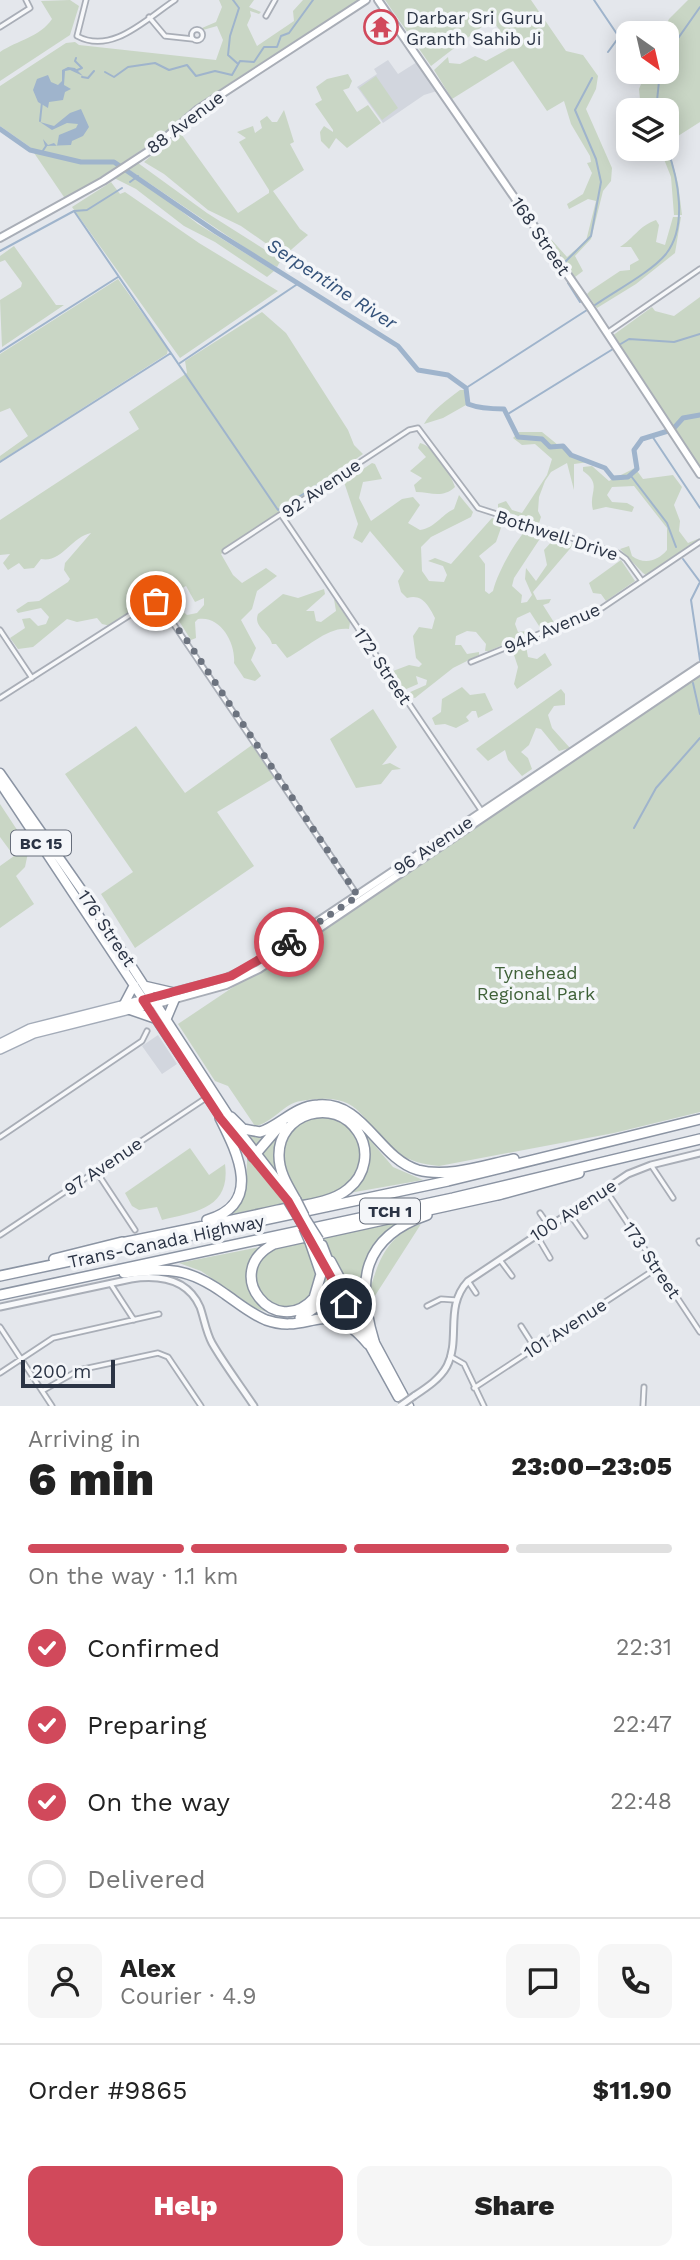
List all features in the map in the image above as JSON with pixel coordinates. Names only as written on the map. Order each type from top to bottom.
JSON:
[{"type":"highway","name":"176 Street","points":[[0,773],[167,1018],[225,1118]]},
{"type":"highway","name":"176 Street","points":[[0,783],[206,1098],[292,1200],[304,1228]]},
{"type":"highway","points":[[134,985],[127,1007],[156,1019]]},
{"type":"highway","points":[[146,986],[174,995],[167,1018]]},
{"type":"highway","points":[[225,1118],[243,1129],[260,1132],[294,1112],[318,1104],[345,1110],[394,1158],[409,1167],[430,1171],[451,1171],[599,1144]]},
{"type":"highway","points":[[254,1156],[294,1112]]},
{"type":"highway","points":[[116,1244],[309,1203],[342,1194],[359,1178],[365,1158],[362,1140],[348,1121],[333,1113],[315,1112],[298,1118],[285,1132],[280,1145],[280,1164],[292,1200],[304,1216],[338,1283],[338,1288],[409,1406]]},
{"type":"highway","points":[[0,1275],[212,1219],[232,1206],[242,1185],[242,1171],[225,1118]]},
{"type":"highway","name":"Trans-Canada Highway","points":[[0,1275],[448,1181],[700,1119]]},
{"type":"highway","name":"Trans-Canada Highway","points":[[0,1295],[453,1198],[700,1139]]},
{"type":"highway","points":[[371,1343],[364,1287],[372,1259],[386,1239],[418,1218],[657,1149]]},
{"type":"highway","points":[[316,1242],[321,1274],[320,1285],[314,1298],[292,1311],[282,1311],[266,1305],[254,1290],[252,1272],[258,1256],[274,1244],[502,1194]]},
{"type":"highway","points":[[304,1228],[316,1242],[402,1406]]},
{"type":"highway","points":[[88,1276],[163,1269],[184,1272],[209,1282],[263,1319],[285,1323],[337,1319],[352,1327],[371,1343]]},
{"type":"highway","points":[[285,1323],[314,1309],[338,1288]]},
{"type":"main road","name":"88 Avenue","points":[[0,238],[103,181],[142,155],[197,110],[366,0]]},
{"type":"main road","name":"168 Street","points":[[378,0],[607,333],[700,474]]},
{"type":"main road","name":"96 Avenue","points":[[155,1000],[223,979],[248,968],[360,898],[700,668]]},
{"type":"main road","points":[[0,1043],[30,1028],[155,1000]]},
{"type":"main road","points":[[0,1050],[34,1034],[127,1007]]},
{"type":"street","points":[[0,27],[30,8],[26,0]]},
{"type":"street","points":[[86,0],[77,36],[92,42],[109,42],[175,0]]},
{"type":"street","points":[[266,16],[275,0]]},
{"type":"street","points":[[149,17],[164,35],[193,39]]},
{"type":"street","points":[[607,333],[700,269]]},
{"type":"street","name":"92 Avenue","points":[[225,551],[409,430],[418,428]]},
{"type":"street","name":"Bothwell Drive","points":[[418,428],[476,507],[618,554],[626,559],[642,581]]},
{"type":"street","name":"172 Street","points":[[282,516],[484,814]]},
{"type":"street","name":"94A Avenue","points":[[471,662],[602,608],[700,542]]},
{"type":"street","points":[[0,698],[152,601],[160,603],[360,898]]},
{"type":"street","points":[[0,630],[32,678]]},
{"type":"street","points":[[0,1137],[142,1041],[147,1031]]},
{"type":"street","name":"97 Avenue","points":[[0,1236],[198,1106],[206,1098]]},
{"type":"street","name":"100 Avenue","points":[[455,1300],[468,1281],[605,1189],[650,1164],[699,1155]]},
{"type":"street","points":[[650,1164],[673,1198]]},
{"type":"street","points":[[96,1171],[135,1230]]},
{"type":"street","name":"173 Street","points":[[605,1189],[700,1332]]},
{"type":"street","points":[[540,1213],[549,1226]]},
{"type":"street","points":[[569,1213],[585,1236]]},
{"type":"street","points":[[536,1235],[551,1258]]},
{"type":"street","points":[[499,1259],[512,1276]]},
{"type":"street","name":"101 Avenue","points":[[474,1388],[657,1268]]},
{"type":"street","points":[[0,1307],[155,1276],[183,1287],[198,1303],[212,1342],[254,1406]]},
{"type":"street","points":[[468,1281],[477,1293]]},
{"type":"street","points":[[110,1283],[134,1320]]},
{"type":"street","points":[[402,1406],[438,1378],[450,1356],[455,1300],[441,1299],[427,1306]]},
{"type":"street","points":[[0,1373],[53,1338],[159,1314]]},
{"type":"street","points":[[521,1326],[535,1348]]},
{"type":"street","points":[[0,1327],[52,1406]]},
{"type":"street","points":[[42,1391],[79,1370],[158,1353],[169,1357],[201,1406]]},
{"type":"street","points":[[450,1356],[464,1364],[484,1406]]},
{"type":"street","points":[[643,1406],[644,1387]]},
{"type":"shaded area","points":[[388,60],[398,74],[417,62],[437,91],[424,95],[383,123],[357,87],[377,74],[374,69]]},
{"type":"shaded area","points":[[158,1035],[177,1064],[162,1074],[142,1046]]},
{"type":"green space","points":[[70,0],[79,6],[70,35],[0,81],[0,52],[35,34],[52,19],[41,1]]},
{"type":"green space","points":[[219,0],[254,0],[249,7],[261,12],[259,14],[250,11],[247,25],[257,46],[294,21],[293,11],[303,0],[358,0],[193,107],[158,139],[66,200],[30,147],[0,126],[0,86],[66,43],[216,60],[223,40],[217,26],[203,30],[202,28],[216,22],[222,7]]},
{"type":"green space","points":[[385,0],[531,0],[566,51],[583,55],[598,76],[596,89],[586,109],[612,168],[611,181],[603,191],[591,239],[575,256],[583,271],[575,277],[541,228],[567,257],[586,241],[596,201],[588,199],[569,209],[567,204],[583,194],[592,173],[587,163],[591,162],[590,156],[571,124],[564,101],[547,111],[513,61],[452,99],[434,70],[448,57],[449,63],[460,64],[475,56],[486,61],[508,49],[510,46],[492,19],[431,66]]},
{"type":"green space","points":[[688,0],[700,0],[700,122],[679,135],[679,98],[640,98],[641,84],[679,84],[679,21],[668,21]]},
{"type":"green space","points":[[348,74],[352,81],[349,88],[343,90],[357,112],[368,105],[381,123],[347,148],[336,138],[329,149],[321,141],[320,132],[324,126],[333,130],[315,104],[322,100],[316,87],[327,79]]},
{"type":"green space","points":[[376,76],[398,108],[382,120],[359,88]]},
{"type":"green space","points":[[284,110],[294,142],[290,144],[304,170],[273,191],[300,229],[308,235],[284,256],[241,226],[208,210],[164,174],[144,162],[179,131],[238,213],[269,193],[269,190],[239,142],[246,138],[237,132],[253,126],[255,133],[262,128],[260,121],[267,116],[272,122],[277,122]]},
{"type":"green space","points":[[665,161],[672,161],[682,215],[674,215],[671,177]]},
{"type":"green space","points":[[138,163],[207,213],[281,260],[277,267],[128,169]]},
{"type":"green space","points":[[125,172],[141,180],[198,224],[274,271],[267,277],[215,242],[184,226],[136,189],[114,178]]},
{"type":"green space","points":[[111,182],[120,194],[125,192],[199,243],[278,291],[180,358],[72,207]]},
{"type":"green space","points":[[673,217],[681,217],[675,253],[636,284],[597,308],[587,294],[620,271],[630,270],[630,265],[639,260],[631,247],[620,247],[645,225],[656,220],[659,225],[656,242],[665,245]]},
{"type":"green space","points":[[14,246],[56,305],[64,305],[2,347],[0,300],[21,287],[22,283],[5,260],[0,262],[0,256]]},
{"type":"green space","points":[[118,279],[168,349],[167,354],[0,461],[0,456],[28,436],[10,408],[0,412],[0,354]]},
{"type":"green space","points":[[700,297],[700,470],[612,336],[652,307],[655,311],[674,316]]},
{"type":"green space","points":[[262,312],[286,333],[348,430],[354,445],[363,454],[221,554],[233,575],[242,583],[266,568],[277,576],[257,591],[252,609],[241,620],[256,648],[251,660],[261,676],[255,681],[244,678],[234,663],[230,640],[214,622],[198,619],[195,622],[196,638],[191,640],[167,602],[171,601],[187,615],[197,613],[204,605],[204,598],[195,602],[186,586],[167,596],[152,598],[111,626],[102,624],[97,618],[77,622],[67,619],[33,647],[18,649],[10,638],[25,628],[22,619],[30,618],[38,626],[46,624],[49,617],[41,608],[18,613],[16,610],[28,602],[39,601],[68,582],[70,579],[64,570],[65,563],[91,533],[78,539],[61,554],[41,559],[34,568],[24,569],[19,563],[8,570],[3,563],[10,554],[0,555],[0,520],[139,429],[129,412],[187,373],[185,361]]},
{"type":"green space","points":[[460,390],[465,390],[466,405],[443,418],[424,424],[435,410]]},
{"type":"green space","points":[[519,432],[542,432],[563,449],[589,462],[574,464],[574,490],[567,463],[551,472],[539,497],[539,523],[498,509],[498,504],[506,501],[512,510],[522,513],[547,475],[552,459],[535,444],[522,445],[513,438]]},
{"type":"green space","points":[[420,443],[436,454],[446,468],[455,487],[450,491],[441,494],[416,492],[414,485],[422,478],[410,471],[426,457],[418,448]]},
{"type":"green space","points":[[372,463],[382,479],[363,482],[359,498],[371,521],[402,499],[413,497],[420,505],[408,523],[420,530],[430,527],[454,509],[459,495],[473,512],[471,517],[431,537],[421,547],[422,571],[429,581],[444,582],[447,575],[443,566],[428,561],[435,558],[451,564],[492,518],[499,520],[502,525],[496,542],[479,556],[485,564],[485,591],[489,594],[525,531],[533,530],[543,534],[514,578],[512,586],[522,595],[521,603],[527,602],[532,595],[525,579],[526,568],[536,581],[547,565],[544,550],[555,538],[574,544],[533,592],[537,600],[551,599],[543,605],[555,624],[541,629],[530,612],[517,618],[515,624],[518,632],[527,631],[528,634],[489,651],[485,651],[486,644],[476,632],[467,631],[456,636],[455,645],[461,645],[467,654],[479,652],[479,655],[453,668],[415,698],[409,696],[408,693],[426,685],[427,680],[416,676],[418,684],[404,690],[393,671],[409,665],[419,667],[422,664],[416,658],[413,636],[419,627],[432,629],[435,618],[421,599],[407,598],[401,592],[398,581],[404,571],[370,531],[362,543],[353,538],[358,524],[344,482]]},
{"type":"green space","points":[[592,466],[609,481],[635,468],[643,479],[673,475],[682,487],[674,505],[680,521],[679,531],[688,543],[700,538],[646,575],[643,573],[620,549],[629,546],[632,556],[637,559],[655,559],[667,550],[667,528],[634,486],[612,487],[607,495],[612,502],[627,503],[634,507],[632,512],[606,507],[593,510],[594,485],[583,471],[583,467]]},
{"type":"green space","points":[[621,560],[635,581],[606,601],[601,594],[593,593],[589,583]]},
{"type":"green space","points":[[324,589],[325,594],[306,611],[314,611],[316,621],[321,622],[336,611],[334,599],[350,622],[349,629],[325,634],[287,658],[259,626],[258,614],[283,594],[298,598]]},
{"type":"green space","points":[[526,646],[528,657],[537,659],[545,653],[552,665],[517,689],[514,684],[518,667],[513,652]]},
{"type":"green space","name":"Tynehead Regional Park","points":[[700,675],[700,1112],[614,1133],[439,1166],[413,1161],[398,1153],[359,1112],[338,1100],[301,1101],[255,1126],[228,1086],[215,1081],[178,1024]]},
{"type":"green space","points":[[462,687],[470,695],[485,693],[493,710],[478,718],[476,711],[472,711],[466,717],[469,721],[456,728],[445,724],[435,725],[432,718],[441,712],[442,699]]},
{"type":"green space","points":[[561,689],[565,694],[565,705],[554,706],[548,715],[552,728],[570,748],[559,751],[541,729],[536,728],[529,745],[521,752],[528,758],[532,769],[522,776],[508,760],[505,750],[488,761],[476,749]]},
{"type":"green space","points":[[373,709],[397,747],[382,765],[390,763],[401,769],[392,770],[381,784],[356,788],[330,739]]},
{"type":"green space","points":[[136,726],[185,793],[252,745],[274,778],[217,812],[254,866],[135,948],[101,894],[133,872],[65,774]]},
{"type":"green space","points":[[0,804],[29,848],[25,867],[16,876],[34,904],[0,928],[0,866],[14,856],[0,837]]},
{"type":"green space","points":[[348,1114],[393,1167],[423,1180],[230,1214],[246,1191],[248,1136],[259,1137],[291,1118]]},
{"type":"green space","points":[[190,1148],[209,1175],[225,1164],[222,1191],[216,1199],[198,1211],[162,1220],[157,1207],[139,1210],[132,1206],[125,1193]]},
{"type":"green space","points":[[402,1219],[381,1238],[369,1254],[359,1301],[334,1300],[317,1314],[282,1317],[255,1308],[201,1271],[179,1263]]},
{"type":"green space","points":[[421,1224],[371,1302],[368,1298],[371,1286],[384,1253],[399,1235]]},
{"type":"water","points":[[75,68],[83,76],[70,70],[65,71],[64,85],[71,89],[65,92],[63,100],[49,102],[48,108],[38,102],[33,90],[37,79],[48,75],[51,82],[58,85],[62,81],[62,70]]},
{"type":"water","points":[[81,109],[89,127],[83,136],[72,141],[71,145],[57,146],[59,135],[76,128],[78,124],[67,123],[52,130],[40,122],[54,126],[70,113]]},
{"type":"waterway","points":[[233,0],[239,8],[230,36],[228,55],[237,63]]},
{"type":"waterway","points":[[105,72],[114,77],[128,67],[155,63],[169,70],[187,65],[196,76],[215,71],[232,75],[240,61],[254,62],[264,47],[277,47],[281,36],[289,33],[313,0]]},
{"type":"waterway","points":[[594,0],[619,37],[608,52]]},
{"type":"waterway","points":[[679,37],[700,7]]},
{"type":"waterway","points":[[75,71],[82,68],[75,61],[76,58]]},
{"type":"waterway","points":[[82,77],[88,78],[94,71]]},
{"type":"waterway","points":[[565,262],[591,236],[601,182],[596,159],[575,110],[592,78]]},
{"type":"waterway","points":[[657,98],[659,84]]},
{"type":"waterway","points":[[40,121],[42,102]]},
{"type":"waterway","name":"Serpentine River","points":[[0,129],[30,150],[81,162],[114,162],[216,232],[398,346],[418,370],[448,375],[466,388],[468,404],[504,409],[518,437],[542,439],[550,447],[563,446],[571,455],[605,468],[613,478],[628,477],[637,469],[634,450],[642,439],[668,431]]},
{"type":"waterway","points":[[42,152],[46,146]]},
{"type":"waterway","points":[[595,305],[651,268],[673,243],[679,202],[671,161]]},
{"type":"waterway","name":"Serpentine River","points":[[130,182],[138,176]]},
{"type":"waterway","points":[[0,251],[74,211],[87,210],[122,188]]},
{"type":"waterway","points":[[74,211],[278,510],[354,462]]},
{"type":"waterway","points":[[0,352],[118,277]]},
{"type":"waterway","points":[[180,363],[299,283]]},
{"type":"waterway","points":[[568,283],[580,302]]},
{"type":"waterway","points":[[466,388],[587,310]]},
{"type":"waterway","points":[[619,345],[629,339],[674,342],[700,334]]},
{"type":"waterway","points":[[508,414],[613,349]]},
{"type":"waterway","points":[[0,462],[171,353]]},
{"type":"waterway","name":"Serpentine River","points":[[674,428],[683,418],[700,415]]},
{"type":"waterway","points":[[652,436],[700,508]]},
{"type":"waterway","points":[[631,476],[667,523],[676,547]]},
{"type":"waterway","points":[[683,559],[700,582],[691,600],[700,660]]},
{"type":"waterway","points":[[693,683],[700,714]]},
{"type":"waterway","points":[[634,828],[656,788],[700,738]]},
{"type":"way so far","points":[[156,601],[162,605],[188,642],[358,896],[289,942]]},
{"type":"place","name":"Darbar Sri Guru Granth Sahib Ji","points":[[381,27]]},
{"type":"route","points":[[289,942],[231,976],[143,1000],[220,1118],[288,1201],[313,1241],[346,1304]]}]
